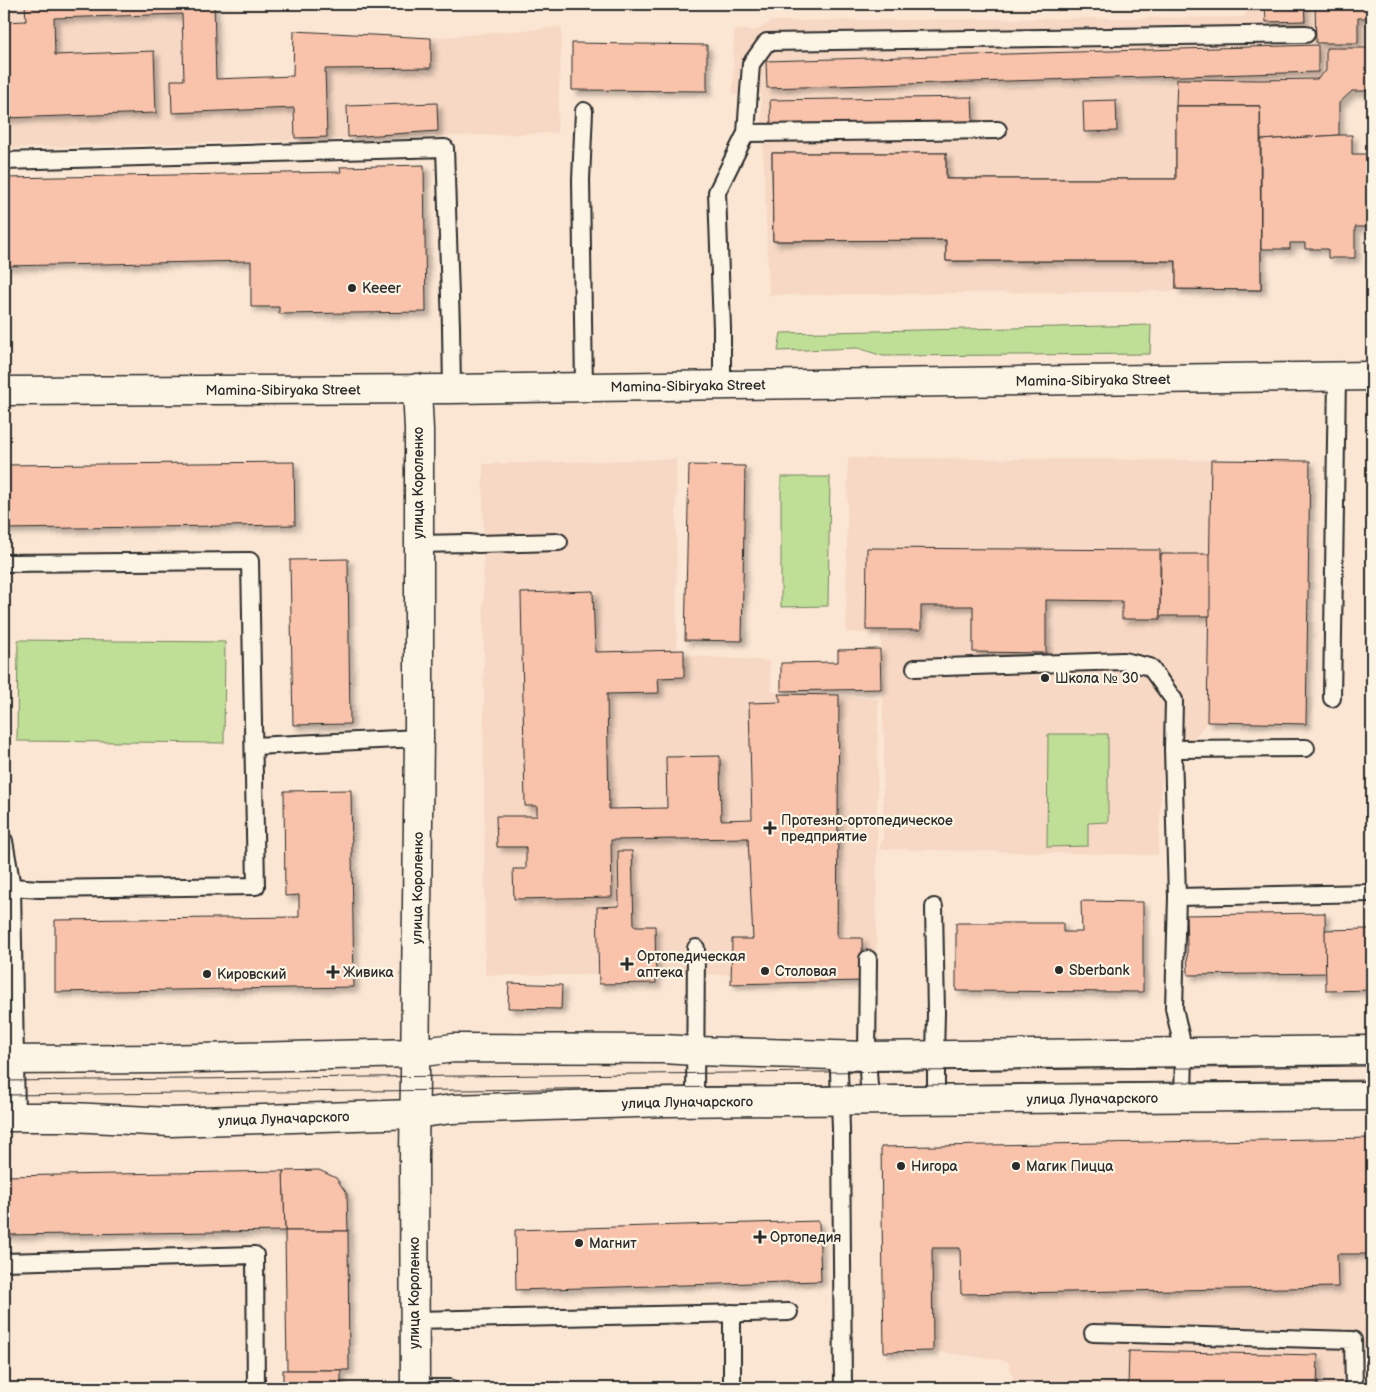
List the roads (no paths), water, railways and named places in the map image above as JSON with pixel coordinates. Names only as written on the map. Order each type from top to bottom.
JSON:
[{"type":"street","name":"Mamina-Sibiryaka Street","points":[[4,391],[452,389],[1372,376]]},
{"type":"street","name":"улица Короленко","points":[[415,1388],[414,1053],[419,738],[419,430],[417,388]]},
{"type":"street","points":[[10,1060],[161,1059],[414,1053],[454,1048],[664,1049],[837,1056],[1372,1050]]},
{"type":"street","name":"улица Луначарского","points":[[10,1117],[71,1117],[170,1122],[414,1114],[452,1109],[696,1102],[1372,1096]]},
{"type":"lane","points":[[722,385],[717,192],[746,133],[751,64],[767,42],[1306,34]]},
{"type":"lane","points":[[584,111],[581,180],[584,387]]},
{"type":"lane","points":[[746,133],[998,130]]},
{"type":"lane","points":[[4,161],[445,148],[452,389]]},
{"type":"lane","points":[[1332,698],[1337,377]]},
{"type":"lane","points":[[418,544],[559,542]]},
{"type":"lane","points":[[4,563],[250,561],[256,886],[39,889],[12,887]]},
{"type":"lane","points":[[915,668],[1124,661],[1150,667],[1174,700],[1173,749],[1177,897],[1174,1008],[1184,1052],[1183,1098]]},
{"type":"lane","points":[[254,746],[419,738]]},
{"type":"lane","points":[[1173,749],[1306,748]]},
{"type":"lane","points":[[4,841],[12,887],[10,1117]]},
{"type":"lane","points":[[1177,897],[1372,893]]},
{"type":"lane","points":[[934,907],[936,1013],[934,1055],[936,1100]]},
{"type":"lane","points":[[696,948],[696,1102]]},
{"type":"lane","points":[[868,959],[867,1056],[870,1101]]},
{"type":"lane","points":[[837,1056],[840,1101],[842,1388]]},
{"type":"lane","points":[[4,1262],[255,1255],[256,1388]]},
{"type":"lane","points":[[414,1320],[789,1312]]},
{"type":"lane","points":[[732,1313],[732,1388]]},
{"type":"lane","points":[[1093,1333],[1353,1340],[1354,1388]]},
{"type":"lane","points":[[415,1388],[449,1388]]},
{"type":"tram line","points":[[4,1081],[1372,1066]]},
{"type":"tram line","points":[[4,1095],[1372,1080]]},
{"type":"place","name":"Keeer","points":[[352,288]]},
{"type":"place","name":"Школа № 30","points":[[1045,678]]},
{"type":"place","name":"Протезно-ортопедическое предприятие","points":[[770,828]]},
{"type":"place","name":"Ортопедическая аптека","points":[[627,964]]},
{"type":"place","name":"Sberbank","points":[[1059,970]]},
{"type":"place","name":"Столовая","points":[[765,971]]},
{"type":"place","name":"Живика","points":[[333,972]]},
{"type":"place","name":"Кировский","points":[[207,974]]},
{"type":"place","name":"Нигора","points":[[901,1166]]},
{"type":"place","name":"Магик Пицца","points":[[1016,1166]]},
{"type":"place","name":"Ортопедия","points":[[760,1237]]},
{"type":"place","name":"Магнит","points":[[579,1243]]}]
